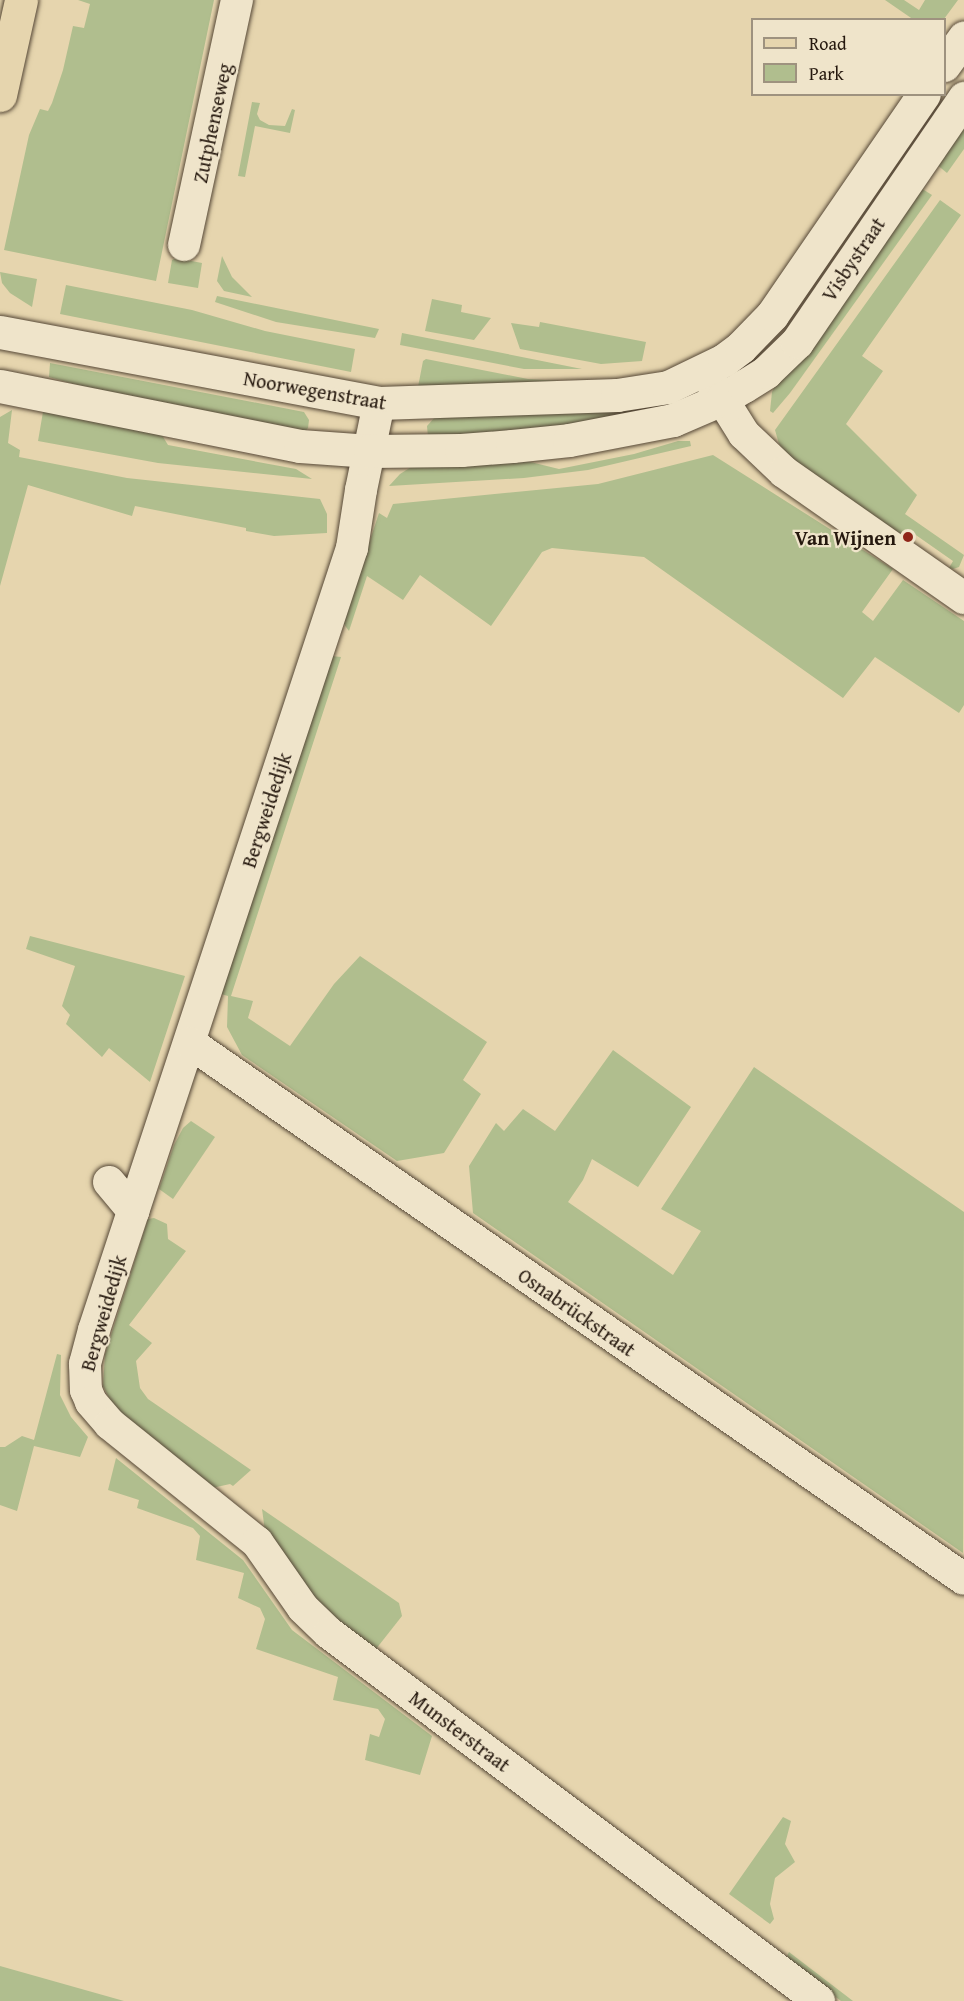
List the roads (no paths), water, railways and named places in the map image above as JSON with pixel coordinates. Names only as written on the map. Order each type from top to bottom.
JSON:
[{"type":"main road","points":[[0,95],[21,0]]},
{"type":"street","name":"Zutphenseweg","points":[[184,245],[237,0]]},
{"type":"street","points":[[946,64],[964,37]]},
{"type":"street","name":"Visbystraat","points":[[705,371],[741,347],[772,315],[923,96]]},
{"type":"street","name":"Visbystraat","points":[[722,399],[766,372],[797,342],[964,98]]},
{"type":"street","name":"Noorwegenstraat","points":[[0,332],[379,404],[616,395],[668,387],[705,371]]},
{"type":"street","points":[[705,371],[744,434],[784,472],[964,598]]},
{"type":"street","points":[[0,386],[300,446],[370,451],[461,450],[569,440],[673,420],[722,399]]},
{"type":"street","name":"Bergweidedijk","points":[[125,1437],[94,1407],[86,1390],[84,1379],[94,1330],[352,548],[361,490],[379,404]]},
{"type":"street","name":"Osnabrückstraat","points":[[190,1043],[964,1579]]},
{"type":"street","points":[[109,1182],[133,1211]]},
{"type":"street","name":"Munsterstraat","points":[[125,1437],[257,1542],[303,1608],[328,1632],[819,2001]]},
{"type":"place","name":"Van Wijnen","points":[[908,537]]}]
